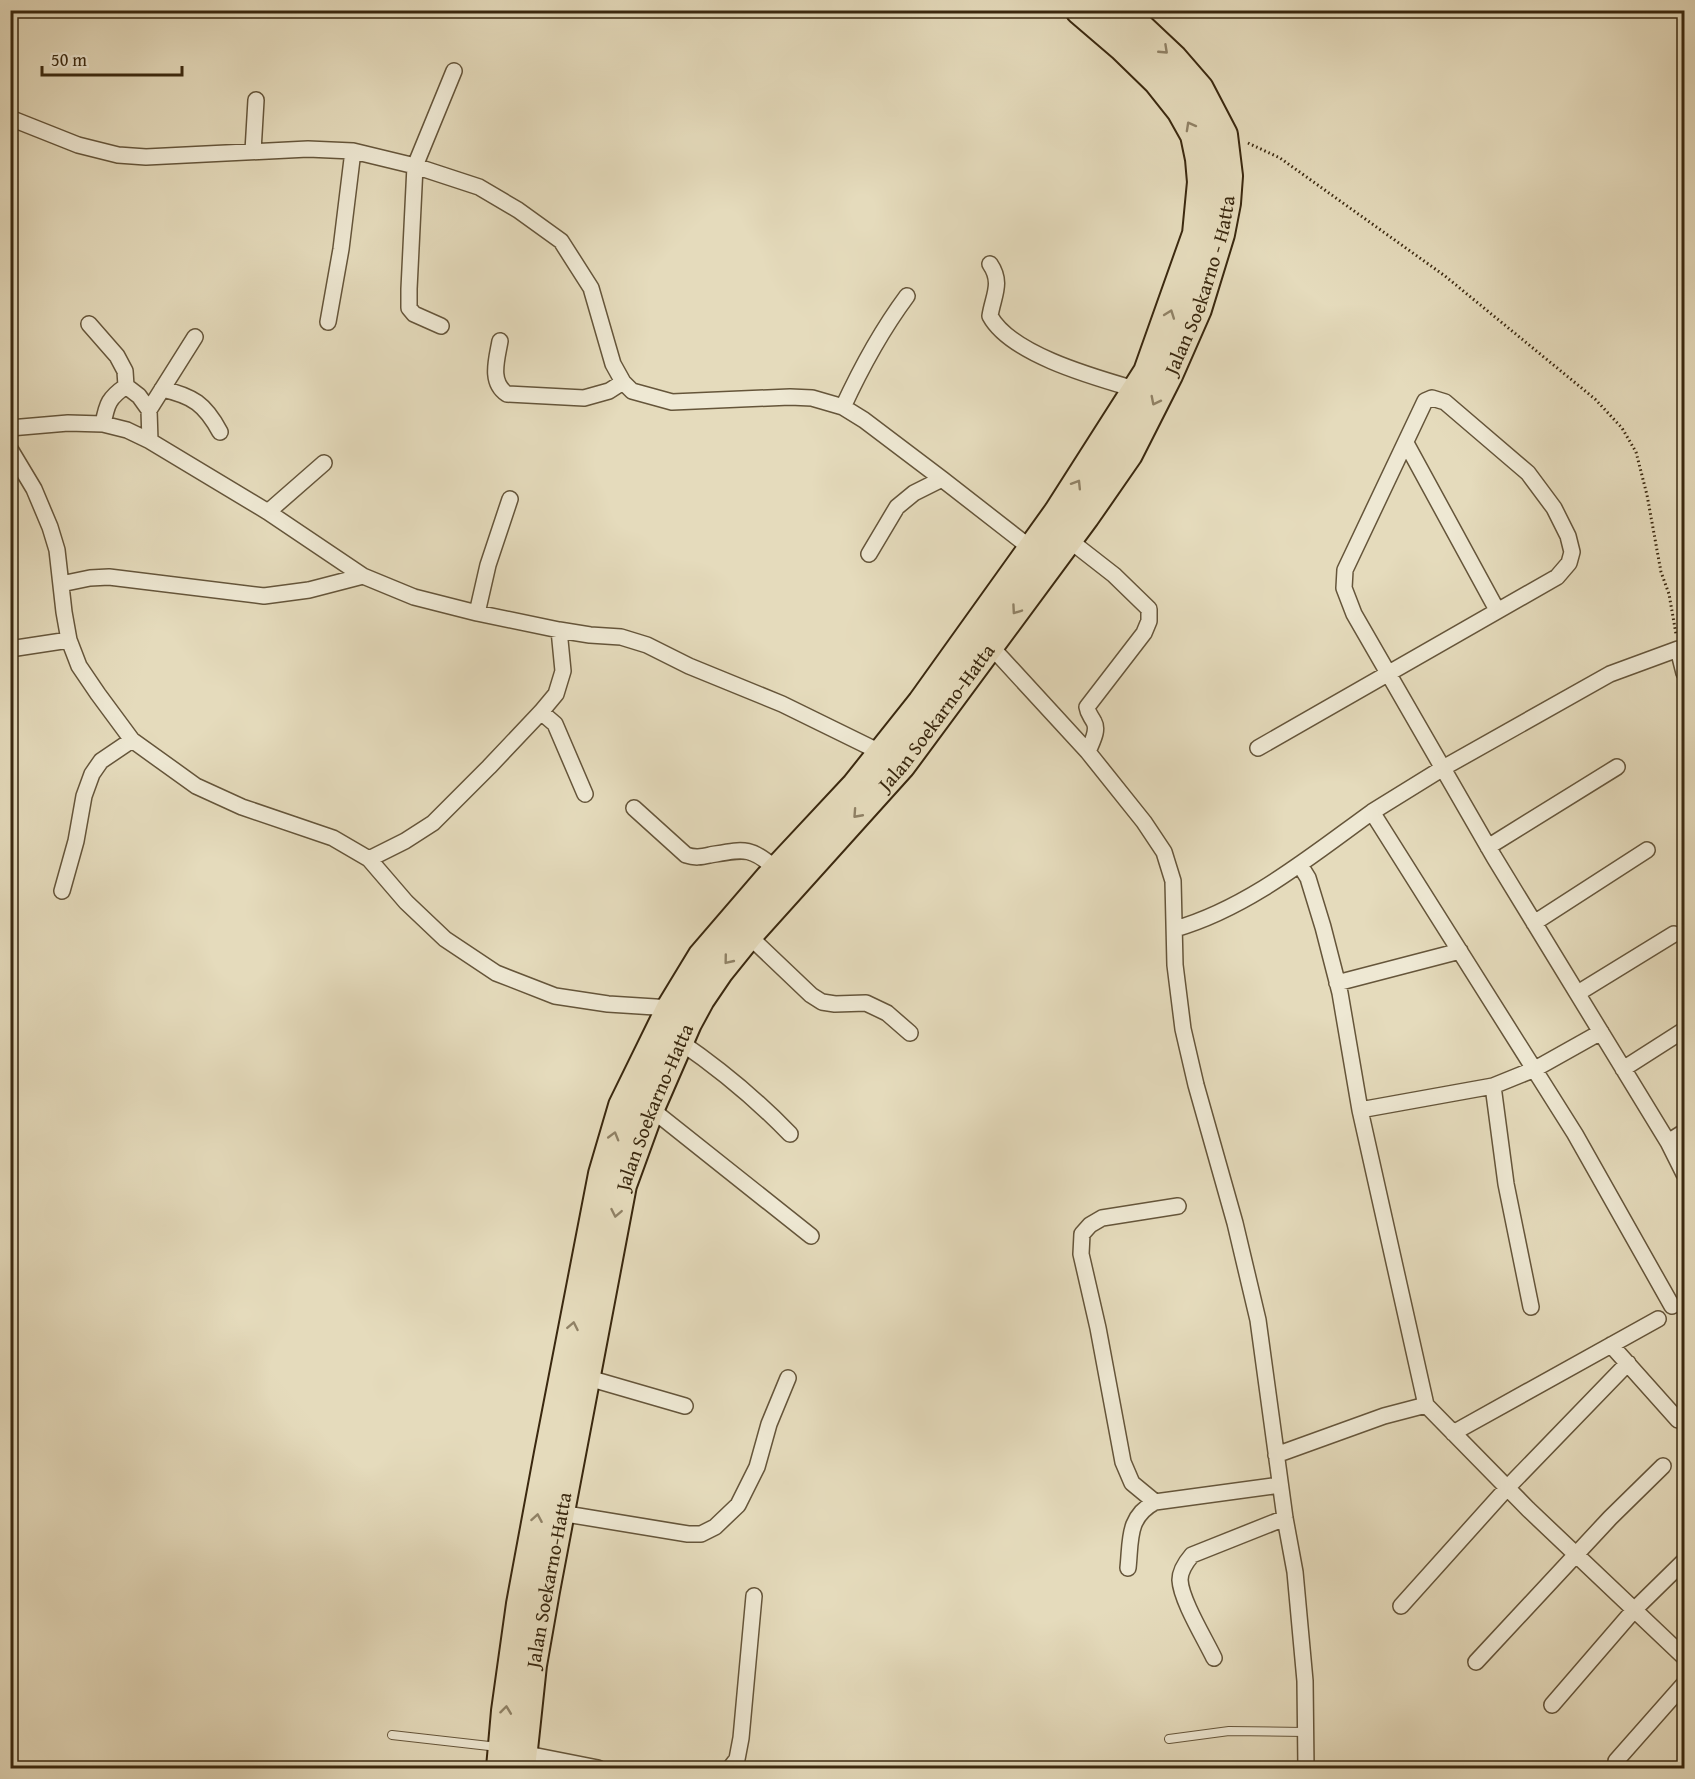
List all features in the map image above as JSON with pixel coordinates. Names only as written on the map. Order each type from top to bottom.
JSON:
[{"type":"highway","name":"Jalan Soekarno - Hatta","points":[[1041,556],[1058,532],[1152,362],[1197,234],[1202,182],[1195,135],[1181,110],[1158,81],[1080,10]]},
{"type":"highway","name":"Jalan Soekarno - Hatta","points":[[1058,532],[1128,454],[1168,375],[1197,309],[1220,234],[1226,203],[1227,176],[1223,135],[1199,89],[1173,59],[1121,10]]},
{"type":"highway","name":"Jalan Soekarno-Hatta","points":[[512,1759],[532,1665],[535,1588],[560,1513],[622,1185],[650,1108],[679,1041],[700,999],[748,935],[901,765],[983,638],[1041,556]]},
{"type":"highway","points":[[535,1588],[603,1174],[623,1106],[671,1008],[702,957],[777,870],[856,786],[922,703],[983,638]]},
{"type":"street","points":[[441,326],[414,314],[409,308],[415,166],[454,71]]},
{"type":"street","points":[[253,151],[256,100]]},
{"type":"street","points":[[10,118],[78,145],[118,155],[146,157],[308,148],[353,151],[415,166],[479,187],[518,210],[561,241],[591,288],[613,364],[623,382],[632,391],[672,402],[790,397],[812,398],[843,407],[942,478],[1041,556]]},
{"type":"street","points":[[328,322],[341,249],[353,151]]},
{"type":"street","points":[[990,264],[997,275],[996,292],[990,316],[994,325],[1007,337],[1060,364],[1138,390]]},
{"type":"street","points":[[843,407],[856,377],[886,325],[907,296]]},
{"type":"street","points":[[89,324],[117,356],[125,371],[126,386],[139,396],[149,410]]},
{"type":"street","points":[[150,441],[149,410],[195,337]]},
{"type":"street","points":[[500,340],[495,372],[496,383],[507,394],[584,398],[609,391],[623,382]]},
{"type":"street","points":[[103,424],[107,405],[112,395],[126,386]]},
{"type":"street","points":[[162,388],[185,394],[200,404],[210,415],[219,432]]},
{"type":"street","points":[[1258,748],[1390,673],[1497,610],[1557,577],[1569,563],[1572,552],[1568,536],[1554,508],[1528,473],[1445,402],[1432,398],[1425,401],[1345,570],[1344,588],[1354,614],[1390,673],[1488,847],[1668,1142],[1684,1174]]},
{"type":"street","points":[[10,428],[68,423],[103,424],[126,430],[150,441],[268,512],[363,576],[414,597],[477,613],[559,630],[621,637],[647,645],[689,666],[782,704],[882,753]]},
{"type":"street","points":[[1406,443],[1497,610]]},
{"type":"street","points":[[12,452],[34,489],[50,527],[57,550],[69,640],[79,666],[132,740],[196,786],[242,807],[333,838],[369,859],[406,902],[445,939],[496,973],[555,996],[608,1004],[671,1008]]},
{"type":"street","points":[[268,512],[324,463]]},
{"type":"street","points":[[869,554],[897,507],[914,493],[942,478]]},
{"type":"street","points":[[477,613],[488,565],[510,500]]},
{"type":"street","points":[[1058,532],[1114,575],[1149,609],[1149,621],[1144,633],[1087,707],[1088,714],[1096,725],[1088,752]]},
{"type":"street","points":[[62,584],[109,576],[264,596],[309,590],[363,576]]},
{"type":"street","points":[[369,859],[405,841],[433,823],[541,712],[555,694],[563,671],[559,630]]},
{"type":"street","points":[[983,638],[1088,752],[1144,822],[1164,852],[1173,881],[1176,976],[1183,1029],[1196,1085],[1235,1223],[1258,1320],[1280,1485],[1295,1572],[1305,1681],[1306,1768]]},
{"type":"street","points":[[10,648],[69,640]]},
{"type":"street","points":[[1175,929],[1195,923],[1232,906],[1300,865],[1372,812],[1443,768],[1610,675],[1678,649],[1684,673]]},
{"type":"street","points":[[541,712],[555,724],[585,794]]},
{"type":"street","points":[[62,891],[76,841],[84,796],[92,774],[101,761],[132,740]]},
{"type":"street","points":[[1488,847],[1617,767]]},
{"type":"street","points":[[634,808],[686,855],[696,858],[740,849],[765,859],[777,870]]},
{"type":"street","points":[[1372,812],[1575,1134],[1672,1305]]},
{"type":"street","points":[[1534,923],[1647,850]]},
{"type":"street","points":[[1300,865],[1308,878],[1337,983],[1360,1110],[1426,1405],[1507,1488],[1684,1657]]},
{"type":"street","points":[[1578,993],[1674,934]]},
{"type":"street","points":[[748,935],[811,995],[822,1002],[835,1005],[866,1003],[887,1013],[910,1032]]},
{"type":"street","points":[[1337,983],[1460,951]]},
{"type":"street","points":[[1623,1070],[1684,1030]]},
{"type":"street","points":[[1360,1110],[1493,1086],[1535,1069],[1601,1032]]},
{"type":"street","points":[[679,1041],[723,1072],[764,1107],[790,1134]]},
{"type":"street","points":[[1493,1086],[1506,1184],[1531,1307]]},
{"type":"street","points":[[650,1108],[811,1236]]},
{"type":"street","points":[[1668,1142],[1684,1132]]},
{"type":"street","points":[[1155,1502],[1132,1483],[1123,1462],[1098,1328],[1081,1254],[1082,1234],[1090,1225],[1102,1218],[1178,1206]]},
{"type":"street","points":[[1454,1433],[1658,1319]]},
{"type":"street","points":[[1611,1345],[1678,1419]]},
{"type":"street","points":[[1401,1606],[1507,1488],[1628,1363]]},
{"type":"street","points":[[585,1377],[685,1406]]},
{"type":"street","points":[[560,1513],[688,1534],[701,1534],[716,1527],[738,1505],[757,1467],[769,1424],[788,1378]]},
{"type":"street","points":[[1276,1455],[1384,1416],[1426,1405]]},
{"type":"street","points":[[1476,1662],[1663,1466]]},
{"type":"street","points":[[1128,1568],[1131,1530],[1143,1508],[1155,1502],[1280,1485]]},
{"type":"street","points":[[1215,1658],[1188,1604],[1180,1580],[1183,1567],[1192,1555],[1285,1518]]},
{"type":"street","points":[[1552,1705],[1635,1610],[1684,1561]]},
{"type":"street","points":[[730,1768],[737,1759],[741,1738],[754,1596]]},
{"type":"street","points":[[1616,1761],[1684,1684]]},
{"type":"street","points":[[512,1759],[597,1768]]},
{"type":"lane","points":[[876,11],[900,10]]},
{"type":"lane","points":[[1169,1739],[1229,1731],[1305,1732]]},
{"type":"lane","points":[[392,1735],[512,1759]]},
{"type":"path","points":[[1223,135],[1253,145],[1280,158],[1445,276],[1595,399],[1622,428],[1636,452],[1647,495],[1661,572],[1669,594],[1678,649]]}]
